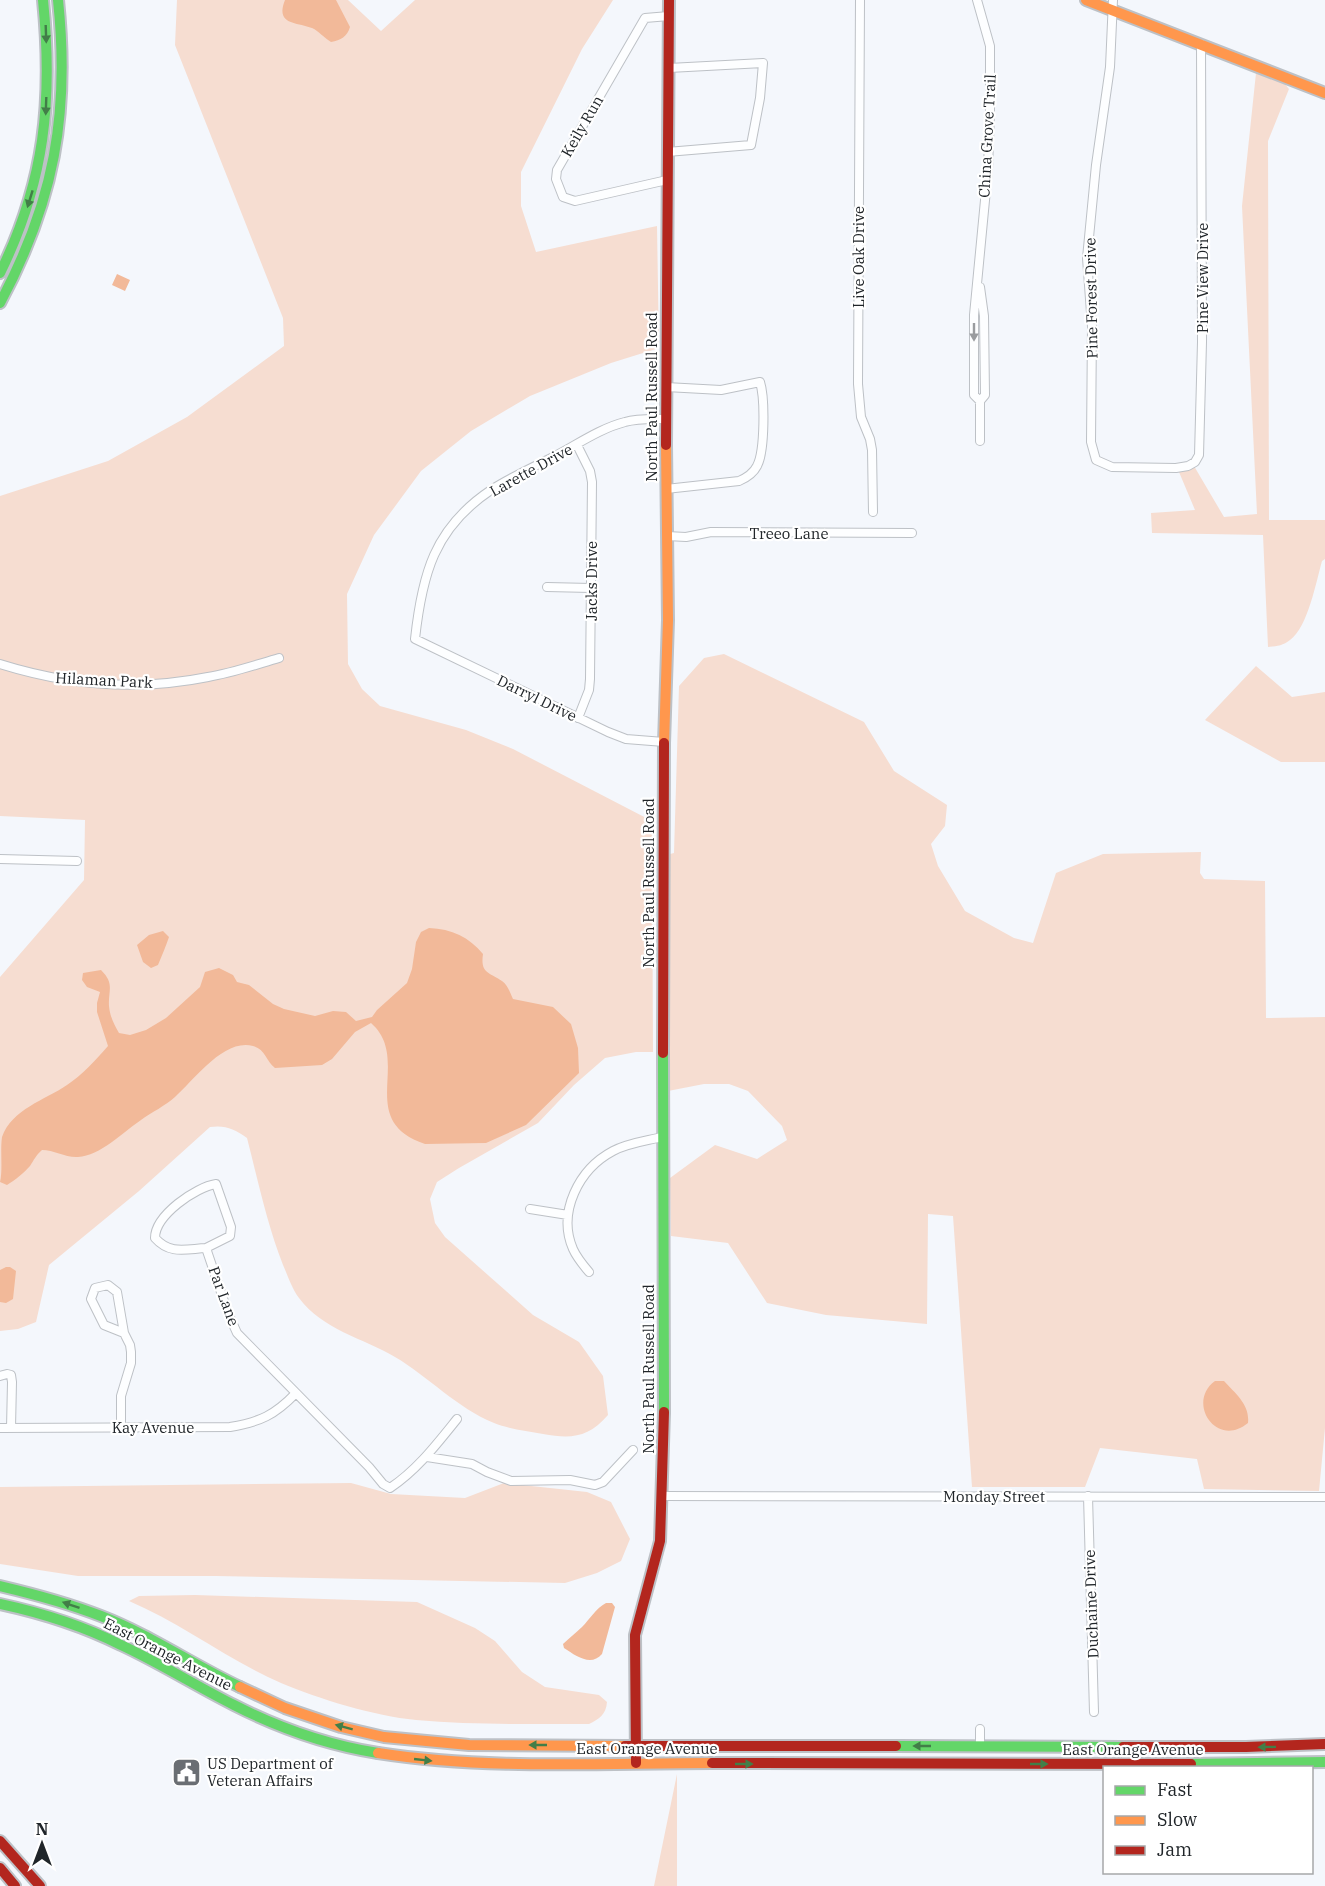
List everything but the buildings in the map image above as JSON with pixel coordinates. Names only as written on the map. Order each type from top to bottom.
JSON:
[{"type":"street","name":"North Paul Russell Road","points":[[636,1763],[636,1635],[660,1541],[662,1496],[664,742],[668,632],[666,387],[669,0]]},
{"type":"street","name":"Live Oak Drive","points":[[860,0],[858,384],[861,417],[872,450],[873,512]]},
{"type":"street","name":"China Grove Trail","points":[[977,0],[990,46],[988,169],[974,315],[974,395],[980,401],[980,441]]},
{"type":"street","points":[[1086,0],[1113,5],[1201,44],[1325,93]]},
{"type":"street","points":[[0,273],[31,197],[42,142],[46,116],[47,77],[44,6],[59,5],[62,65],[61,115],[57,144],[35,231],[19,270],[0,303]]},
{"type":"street","name":"Pine Forest Drive","points":[[1113,5],[1110,67],[1096,165],[1088,248],[1092,327],[1091,442],[1096,460],[1107,466],[1148,468]]},
{"type":"street","name":"Keily Run","points":[[667,180],[575,201],[563,197],[556,179],[556,171],[645,18],[669,16]]},
{"type":"street","name":"Pine View Drive","points":[[1148,468],[1188,466],[1195,462],[1200,448],[1201,44]]},
{"type":"street","points":[[667,152],[751,146],[760,98],[763,63],[669,68]]},
{"type":"street","points":[[42,142],[57,144]]},
{"type":"street","points":[[6,263],[19,270]]},
{"type":"street","points":[[666,387],[721,390],[760,381],[763,414],[761,454],[757,466],[749,477],[739,481],[666,489]]},
{"type":"street","name":"Larette Drive","points":[[415,639],[418,606],[427,571],[442,540],[455,522],[475,502],[491,490],[624,422],[666,419]]},
{"type":"street","name":"Jacks Drive","points":[[577,445],[590,471],[592,482],[589,690],[578,718]]},
{"type":"street","name":"Treeo Lane","points":[[667,536],[686,537],[711,532],[912,533]]},
{"type":"street","points":[[547,587],[591,588]]},
{"type":"street","name":"Darryl Drive","points":[[415,639],[626,740],[664,742]]},
{"type":"street","name":"Hilaman Park","points":[[0,664],[55,678],[144,685],[208,677],[279,658]]},
{"type":"street","points":[[0,859],[77,861]]},
{"type":"street","points":[[590,1272],[572,1248],[568,1226],[568,1215],[578,1185],[603,1158],[626,1146],[662,1137]]},
{"type":"street","name":"Par Lane","points":[[216,1184],[231,1227],[230,1236],[206,1248],[170,1250],[155,1238],[155,1231],[188,1195],[206,1185],[216,1184]]},
{"type":"street","points":[[530,1209],[568,1215]]},
{"type":"street","name":"Par Lane","points":[[206,1248],[237,1333],[383,1484],[390,1488],[403,1480],[427,1457]]},
{"type":"street","points":[[122,1427],[122,1396],[131,1363],[130,1345],[124,1333],[117,1292],[108,1285],[95,1288],[91,1299],[104,1325],[124,1333]]},
{"type":"street","points":[[0,1376],[8,1374],[12,1382],[11,1428]]},
{"type":"street","name":"Kay Avenue","points":[[0,1428],[230,1427],[245,1425],[270,1416],[296,1394]]},
{"type":"street","points":[[457,1419],[427,1457],[472,1464],[511,1481],[570,1480],[595,1485],[603,1482],[633,1450]]},
{"type":"street","name":"Monday Street","points":[[662,1496],[1325,1497]]},
{"type":"street","name":"Duchaine Drive","points":[[1088,1496],[1094,1712]]},
{"type":"street","name":"East Orange Avenue","points":[[0,1586],[54,1599],[102,1616],[153,1640],[254,1694],[311,1718],[402,1739],[469,1745],[636,1746],[1246,1747],[1325,1744]]},
{"type":"street","name":"East Orange Avenue","points":[[0,1604],[59,1619],[112,1640],[246,1711],[315,1738],[397,1757],[480,1763],[1276,1764],[1325,1762]]},
{"type":"street","points":[[246,1711],[254,1694]]},
{"type":"street","points":[[980,1730],[980,1764]]},
{"type":"street","points":[[0,1841],[39,1886]]},
{"type":"street","points":[[15,1886],[3,1872],[20,1863]]},
{"type":"shaded area","points":[[177,0],[348,0],[381,31],[415,0],[613,0],[582,49],[521,172],[521,206],[536,252],[657,226],[659,348],[611,363],[530,396],[471,431],[421,471],[374,535],[347,594],[348,664],[362,689],[380,706],[466,730],[513,749],[652,821],[653,1052],[636,1052],[605,1058],[574,1085],[538,1123],[437,1182],[430,1199],[435,1223],[445,1237],[533,1315],[579,1342],[603,1376],[608,1415],[601,1423],[578,1435],[553,1436],[512,1428],[481,1417],[395,1357],[331,1326],[309,1309],[294,1291],[277,1250],[247,1138],[225,1127],[210,1127],[139,1191],[49,1265],[36,1322],[18,1329],[0,1331],[0,977],[84,880],[85,820],[0,816],[0,496],[108,461],[187,417],[284,346],[283,318],[175,45]]},
{"type":"shaded area","points":[[285,0],[336,0],[350,27],[349,30],[343,38],[331,42],[315,29],[285,18],[283,8]]},
{"type":"shaded area","points":[[1256,73],[1280,78],[1289,89],[1268,141],[1269,520],[1325,520],[1325,559],[1322,561],[1302,625],[1290,640],[1282,645],[1268,647],[1263,535],[1152,533],[1151,513],[1195,510],[1179,472],[1194,466],[1224,517],[1257,514],[1242,206]]},
{"type":"shaded area","points":[[117,274],[130,280],[125,291],[112,285]]},
{"type":"shaded area","points":[[724,654],[864,722],[894,771],[947,805],[945,826],[931,844],[938,866],[965,911],[1014,938],[1033,943],[1056,873],[1103,854],[1201,852],[1200,873],[1204,879],[1265,881],[1266,1018],[1325,1017],[1325,1428],[1319,1491],[1204,1489],[1197,1459],[1100,1448],[1085,1487],[972,1487],[953,1216],[928,1214],[927,1324],[826,1315],[767,1303],[728,1243],[671,1236],[670,1178],[715,1145],[757,1159],[787,1140],[782,1126],[748,1091],[729,1084],[704,1084],[668,1091],[670,854],[674,853],[679,686],[704,658]]},
{"type":"shaded area","points":[[1256,666],[1292,697],[1325,692],[1325,762],[1281,762],[1205,720]]},
{"type":"shaded area","points":[[429,928],[453,932],[472,943],[483,954],[482,961],[485,969],[504,983],[513,999],[553,1007],[571,1024],[578,1048],[579,1073],[526,1125],[486,1143],[425,1144],[404,1133],[393,1120],[388,1105],[387,1054],[382,1038],[371,1023],[355,1032],[332,1059],[322,1065],[275,1068],[263,1052],[253,1046],[242,1045],[231,1048],[210,1062],[171,1100],[103,1148],[78,1157],[42,1150],[16,1179],[7,1185],[0,1182],[2,1137],[13,1119],[78,1077],[108,1046],[97,1012],[100,992],[87,987],[82,980],[83,973],[101,970],[105,975],[110,987],[110,1014],[119,1033],[130,1035],[146,1030],[166,1018],[200,987],[205,972],[219,968],[233,975],[237,982],[249,985],[273,1004],[284,1009],[315,1016],[333,1011],[346,1012],[356,1021],[372,1017],[407,983],[412,969],[416,942],[421,932]]},
{"type":"shaded area","points":[[163,931],[169,937],[158,965],[151,968],[143,962],[137,945],[149,935]]},
{"type":"shaded area","points":[[6,1267],[16,1271],[13,1299],[6,1303],[0,1302],[0,1270]]},
{"type":"shaded area","points":[[1215,1381],[1224,1381],[1241,1400],[1247,1411],[1248,1423],[1236,1430],[1225,1430],[1216,1427],[1209,1420],[1204,1410],[1203,1400],[1207,1390]]},
{"type":"shaded area","points":[[351,1483],[391,1494],[465,1498],[504,1483],[587,1492],[611,1502],[630,1539],[621,1561],[597,1573],[565,1583],[216,1576],[78,1576],[0,1564],[0,1487]]},
{"type":"shaded area","points":[[195,1595],[417,1602],[475,1628],[495,1641],[522,1672],[545,1687],[599,1695],[607,1702],[605,1710],[601,1716],[589,1724],[459,1723],[383,1715],[329,1701],[281,1683],[129,1601],[139,1596]]},
{"type":"shaded area","points":[[606,1603],[612,1603],[615,1607],[602,1654],[598,1658],[588,1660],[564,1648],[563,1644]]},
{"type":"shaded area","points":[[677,1774],[677,1886],[654,1886]]},
{"type":"traffic: fast","points":[[0,273],[27,206],[42,140],[47,72],[43,0]]},
{"type":"traffic: fast","points":[[0,303],[34,229],[54,156],[62,81],[58,0]]},
{"type":"traffic: fast","points":[[663,1053],[664,1412]]},
{"type":"traffic: fast","points":[[0,1586],[89,1611],[154,1641],[240,1687]]},
{"type":"traffic: fast","points":[[0,1604],[62,1621],[107,1638],[268,1721],[322,1740],[378,1753]]},
{"type":"traffic: fast","points":[[896,1746],[1123,1747]]},
{"type":"traffic: fast","points":[[1191,1764],[1325,1762]]},
{"type":"traffic: slow","points":[[1086,0],[1325,93]]},
{"type":"traffic: slow","points":[[664,743],[668,620],[666,445]]},
{"type":"traffic: slow","points":[[240,1687],[285,1708],[341,1727],[384,1737],[469,1745],[625,1746]]},
{"type":"traffic: slow","points":[[378,1753],[502,1764],[712,1763]]},
{"type":"traffic: jam","points":[[666,445],[669,0]]},
{"type":"traffic: jam","points":[[663,1053],[664,743]]},
{"type":"traffic: jam","points":[[636,1763],[635,1635],[660,1541],[664,1412]]},
{"type":"traffic: jam","points":[[1123,1747],[1246,1747],[1325,1744]]},
{"type":"traffic: jam","points":[[625,1746],[896,1746]]},
{"type":"traffic: jam","points":[[712,1763],[1191,1764]]},
{"type":"traffic: jam","points":[[0,1841],[40,1886]]},
{"type":"traffic: jam","points":[[0,1868],[15,1886]]},
{"type":"place","name":"US Department of Veteran Affairs","points":[[186,1772]]}]
